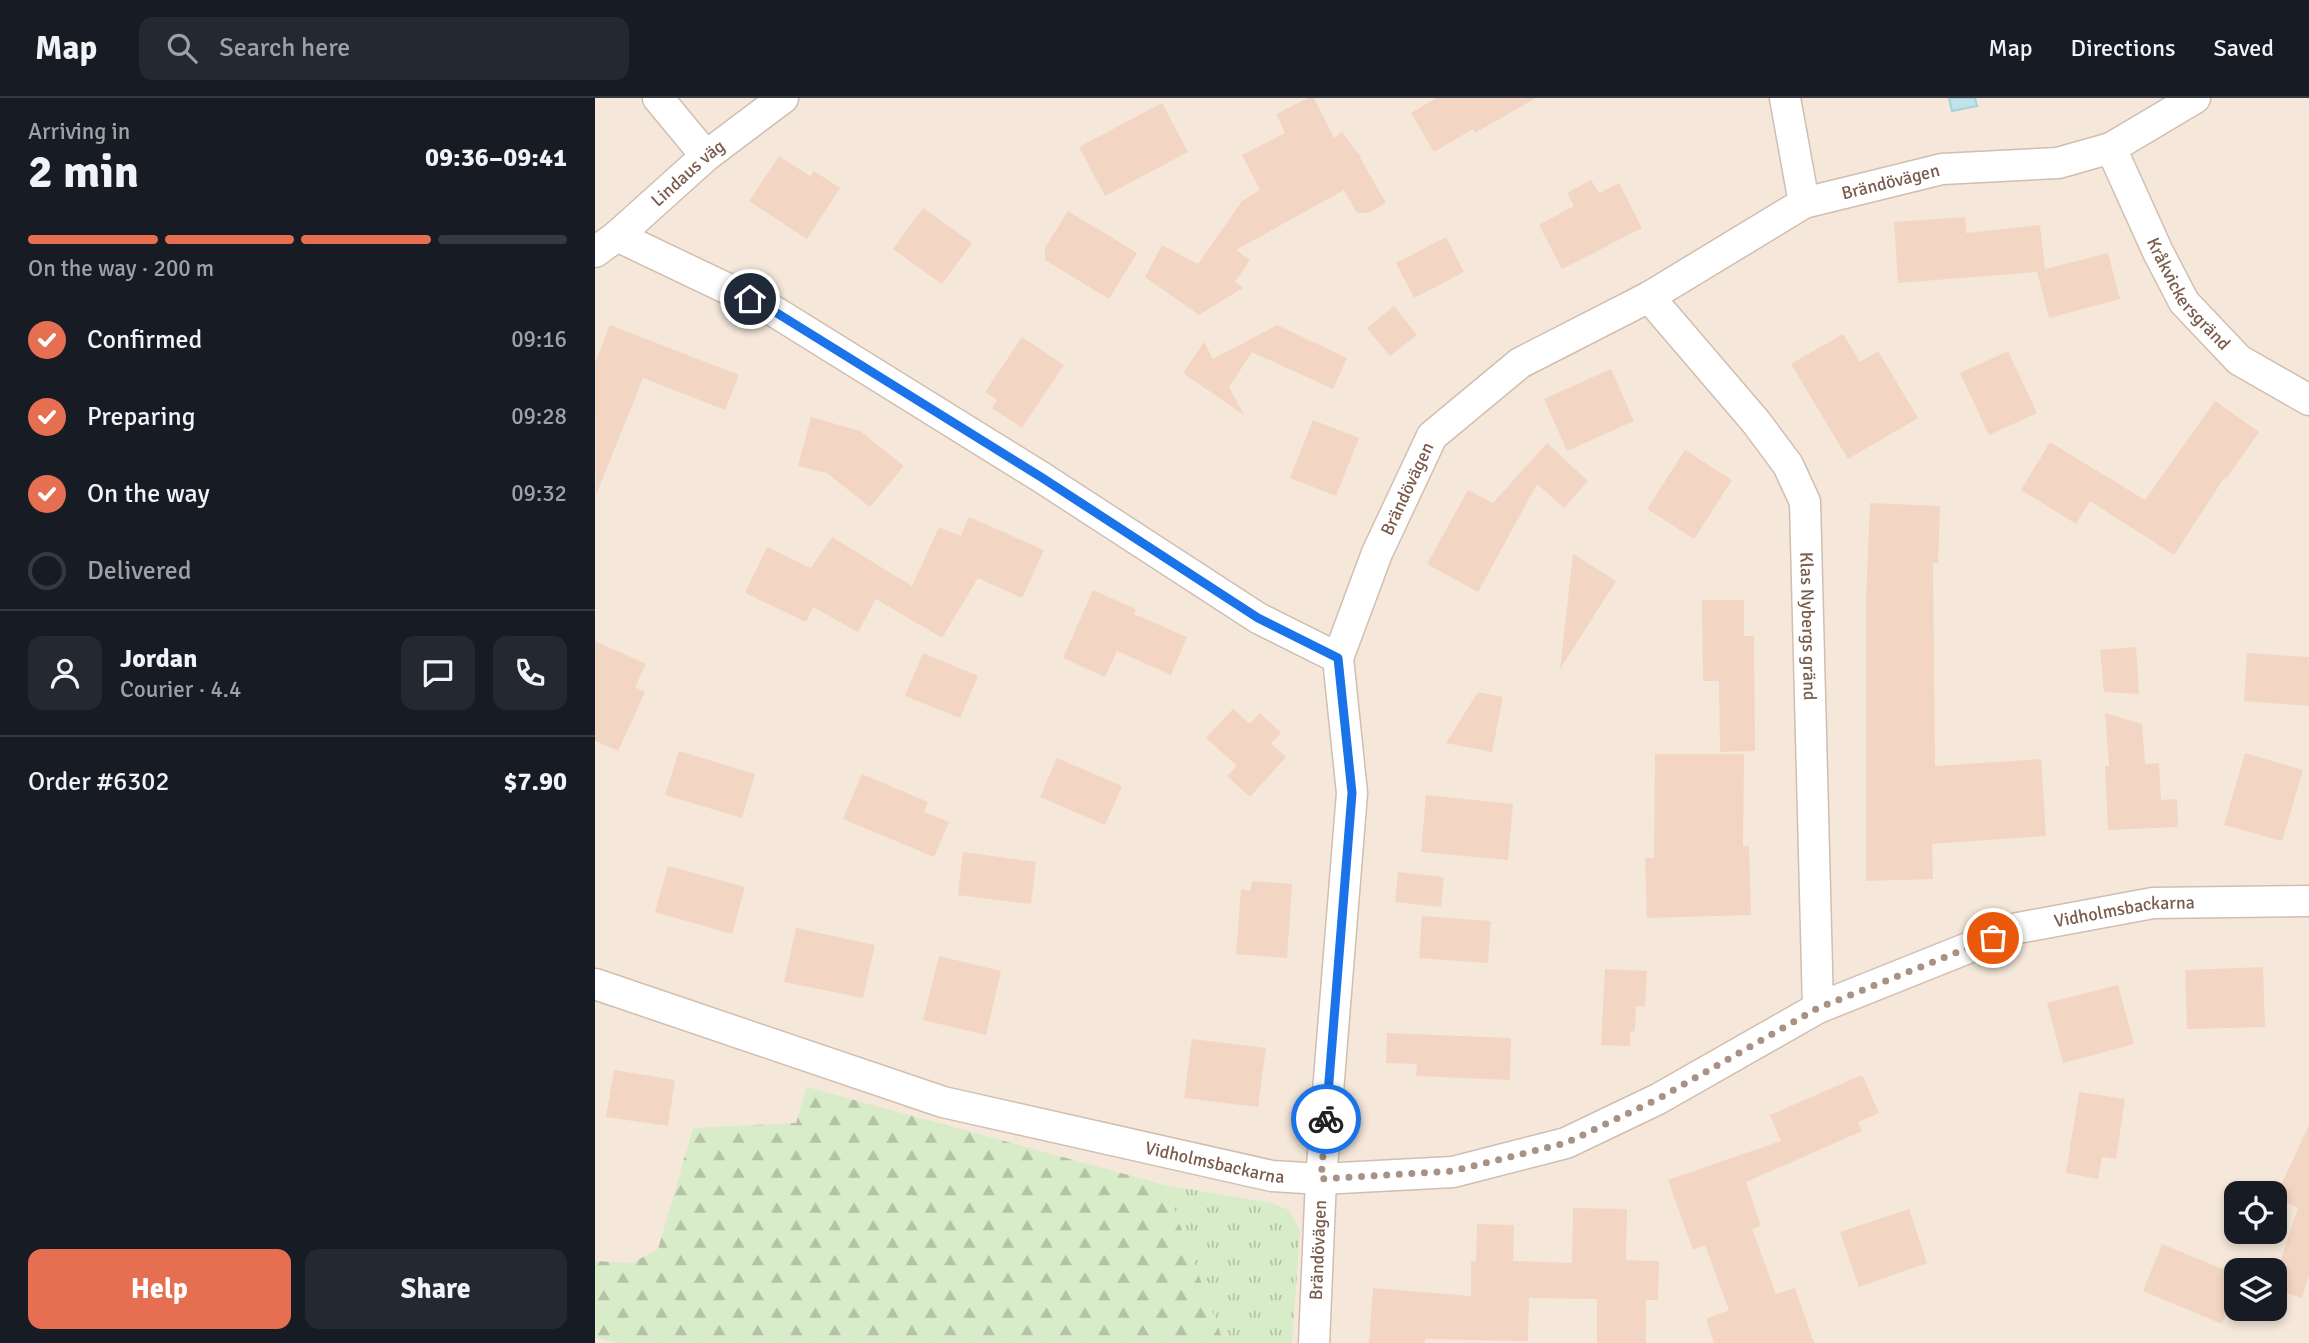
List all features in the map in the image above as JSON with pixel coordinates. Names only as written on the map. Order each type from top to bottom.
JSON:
[{"type":"street","points":[[658,98],[706,156]]},
{"type":"street","name":"Lindaus väg","points":[[606,244],[706,156],[783,98]]},
{"type":"street","points":[[1785,98],[1804,202]]},
{"type":"street","name":"Brändövägen","points":[[1314,1343],[1321,1179],[1352,793],[1338,658],[1377,553],[1432,436],[1520,363],[1649,298],[1804,202],[1942,169],[2058,163],[2111,148],[2195,98]]},
{"type":"street","name":"Kråkvickersgränd","points":[[2111,148],[2184,302],[2239,359],[2309,400]]},
{"type":"street","points":[[606,244],[772,310],[1041,477],[1258,618],[1338,658]]},
{"type":"street","name":"Klas Nybergs gränd","points":[[1649,298],[1756,422],[1788,465],[1805,502],[1818,1008]]},
{"type":"street","name":"Vidholmsbackarna","points":[[595,984],[943,1102],[1272,1176],[1321,1179],[1453,1171],[1566,1143],[1658,1099],[1818,1008],[2018,928],[2153,903],[2309,901]]},
{"type":"shaded area","points":[[595,98],[2309,98],[2309,1343],[595,1343]]},
{"type":"green space","points":[[807,1087],[1165,1185],[1224,1343],[618,1343],[595,1337],[595,1261],[632,1263],[658,1249],[693,1128],[796,1123]]},
{"type":"green space","points":[[1165,1185],[1271,1203],[1289,1210],[1300,1231],[1292,1343],[1224,1343]]},
{"type":"water","points":[[1949,98],[1975,98],[1977,106],[1952,111]]},
{"type":"building","points":[[1308,98],[1314,98],[1334,138],[1342,132],[1361,157],[1386,203],[1369,213],[1357,213],[1344,190],[1236,250],[1250,260],[1235,282],[1243,288],[1199,315],[1145,277],[1162,245],[1198,264],[1242,201],[1260,190],[1242,155],[1285,133],[1276,114]]},
{"type":"building","points":[[1436,98],[1536,98],[1475,133],[1473,129],[1434,152],[1411,113]]},
{"type":"building","points":[[1162,103],[1188,152],[1105,196],[1079,147]]},
{"type":"building","points":[[779,156],[810,176],[814,171],[840,188],[807,239],[749,201]]},
{"type":"building","points":[[1591,180],[1599,193],[1619,183],[1642,228],[1562,269],[1539,225],[1574,206],[1567,193]]},
{"type":"building","points":[[923,208],[972,243],[942,284],[893,249]]},
{"type":"building","points":[[1068,211],[1137,253],[1109,299],[1045,260],[1045,248]]},
{"type":"building","points":[[1965,217],[1966,233],[2040,225],[2045,269],[2108,253],[2120,299],[2049,318],[2037,272],[1898,283],[1894,222]]},
{"type":"building","points":[[1446,237],[1464,272],[1414,298],[1396,263]]},
{"type":"building","points":[[1394,306],[1417,335],[1390,356],[1367,328]]},
{"type":"building","points":[[610,325],[739,375],[725,410],[643,378],[596,495],[595,363]]},
{"type":"building","points":[[1277,325],[1347,358],[1333,389],[1252,352],[1229,387],[1244,415],[1183,373],[1204,342],[1213,359]]},
{"type":"building","points":[[1843,334],[1860,362],[1878,351],[1918,418],[1848,459],[1791,364]]},
{"type":"building","points":[[1022,337],[1064,365],[1022,428],[992,408],[997,400],[985,392]]},
{"type":"building","points":[[2008,351],[2037,413],[1989,435],[1960,373]]},
{"type":"building","points":[[1611,369],[1634,421],[1567,451],[1544,399]]},
{"type":"building","points":[[2215,401],[2259,432],[2226,479],[2224,478],[2174,555],[2090,501],[2076,524],[2021,490],[2050,442],[2145,500]]},
{"type":"building","points":[[811,417],[860,431],[904,466],[870,507],[827,473],[798,466]]},
{"type":"building","points":[[1313,420],[1359,438],[1336,496],[1290,478]]},
{"type":"building","points":[[1547,443],[1588,481],[1564,508],[1537,484],[1478,592],[1427,564],[1468,490],[1493,503]]},
{"type":"building","points":[[1685,450],[1732,480],[1694,539],[1647,509]]},
{"type":"building","points":[[1870,503],[1940,506],[1938,563],[1933,563],[1935,766],[2041,759],[2046,836],[1932,844],[1933,879],[1866,881],[1866,600]]},
{"type":"building","points":[[969,517],[1044,550],[1022,598],[978,578],[942,638],[876,599],[858,632],[813,607],[806,622],[745,593],[767,547],[811,568],[832,537],[912,586],[939,527],[961,536]]},
{"type":"building","points":[[1573,554],[1616,581],[1560,669]]},
{"type":"building","points":[[1093,590],[1136,609],[1134,614],[1187,637],[1171,675],[1117,651],[1105,677],[1063,658]]},
{"type":"building","points":[[1702,600],[1744,600],[1744,636],[1754,636],[1755,751],[1720,752],[1719,681],[1703,681]]},
{"type":"building","points":[[595,641],[646,664],[635,687],[645,692],[618,751],[595,741]]},
{"type":"building","points":[[2136,647],[2139,694],[2104,692],[2100,650]]},
{"type":"building","points":[[923,653],[978,676],[960,718],[905,696]]},
{"type":"building","points":[[2247,653],[2309,657],[2309,706],[2244,701]]},
{"type":"building","points":[[1478,692],[1503,697],[1492,752],[1446,743]]},
{"type":"building","points":[[1233,709],[1250,724],[1260,713],[1281,733],[1271,743],[1286,757],[1250,797],[1227,776],[1237,766],[1206,738]]},
{"type":"building","points":[[2105,713],[2142,724],[2145,764],[2159,763],[2161,800],[2177,799],[2178,827],[2108,830],[2105,766],[2109,766]]},
{"type":"building","points":[[679,751],[755,774],[742,818],[665,795]]},
{"type":"building","points":[[2245,753],[2303,770],[2282,841],[2224,825]]},
{"type":"building","points":[[1655,754],[1744,754],[1743,846],[1749,846],[1751,915],[1647,918],[1645,858],[1654,858]]},
{"type":"building","points":[[1057,758],[1122,786],[1105,825],[1040,797]]},
{"type":"building","points":[[862,774],[928,802],[924,812],[949,822],[934,857],[843,819]]},
{"type":"building","points":[[1426,795],[1513,804],[1508,860],[1421,852]]},
{"type":"building","points":[[963,852],[1036,862],[1031,904],[958,895]]},
{"type":"building","points":[[668,866],[745,887],[732,934],[655,912]]},
{"type":"building","points":[[1398,872],[1444,877],[1441,907],[1395,902]]},
{"type":"building","points":[[1252,881],[1292,884],[1287,958],[1236,954],[1241,889],[1250,891]]},
{"type":"building","points":[[1422,916],[1491,921],[1488,963],[1419,958]]},
{"type":"building","points":[[796,928],[875,945],[863,998],[784,982]]},
{"type":"building","points":[[939,956],[1001,971],[986,1035],[923,1020]]},
{"type":"building","points":[[2263,967],[2265,1027],[2187,1029],[2185,970]]},
{"type":"building","points":[[1605,969],[1647,971],[1645,1007],[1636,1006],[1635,1031],[1630,1032],[1630,1046],[1601,1045]]},
{"type":"building","points":[[2118,985],[2134,1044],[2063,1063],[2047,1003]]},
{"type":"building","points":[[1387,1033],[1511,1038],[1510,1080],[1416,1076],[1417,1064],[1386,1063]]},
{"type":"building","points":[[1192,1039],[1266,1048],[1258,1107],[1184,1098]]},
{"type":"building","points":[[614,1070],[675,1080],[668,1126],[606,1117]]},
{"type":"building","points":[[1862,1075],[1879,1113],[1858,1122],[1862,1131],[1746,1182],[1761,1226],[1752,1229],[1776,1294],[1795,1288],[1814,1343],[1714,1343],[1706,1319],[1729,1310],[1705,1245],[1693,1250],[1668,1180],[1781,1141],[1770,1115]]},
{"type":"building","points":[[2079,1092],[2125,1099],[2116,1159],[2102,1157],[2098,1179],[2066,1173]]},
{"type":"building","points":[[2309,1125],[2309,1275],[2302,1298],[2287,1293],[2287,1258],[2281,1258],[2298,1208],[2287,1203],[2287,1181],[2283,1181]]},
{"type":"building","points":[[1573,1208],[1627,1209],[1626,1260],[1659,1261],[1658,1300],[1646,1300],[1646,1343],[1597,1343],[1597,1299],[1529,1298],[1528,1341],[1425,1339],[1425,1343],[1369,1343],[1373,1288],[1471,1296],[1471,1261],[1476,1261],[1477,1224],[1514,1225],[1513,1261],[1572,1263]]},
{"type":"building","points":[[1909,1209],[1927,1263],[1859,1287],[1840,1232]]},
{"type":"building","points":[[2162,1244],[2224,1270],[2224,1319],[2222,1324],[2143,1291]]},
{"type":"way so far","points":[[1326,1119],[1321,1179],[1453,1171],[1566,1143],[1658,1099],[1818,1008],[1993,938]]},
{"type":"route","points":[[750,299],[1041,477],[1258,618],[1338,658],[1352,793],[1326,1119]]}]
